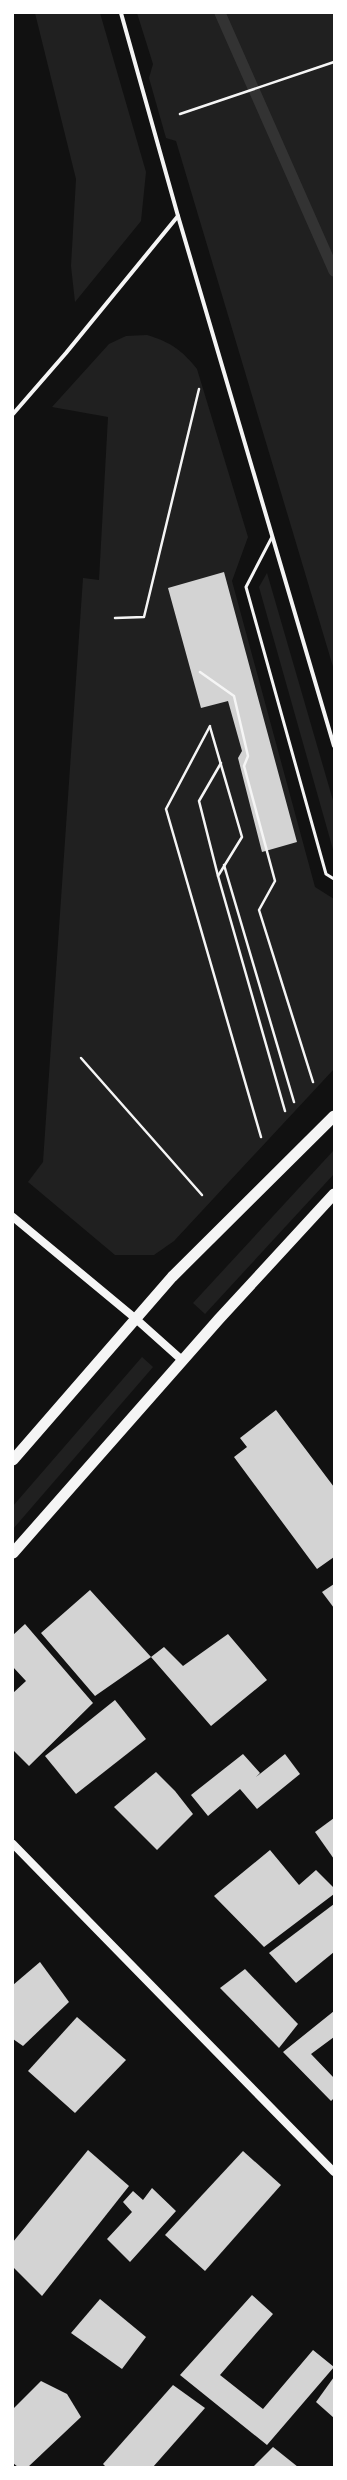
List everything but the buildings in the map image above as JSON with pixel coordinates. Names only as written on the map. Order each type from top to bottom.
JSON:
[{"type":"highway","points":[[13,1460],[172,1277],[334,1116]]},
{"type":"highway","points":[[13,1553],[183,1361],[334,1194]]},
{"type":"main road","points":[[13,1217],[136,1319],[183,1361]]},
{"type":"main road","points":[[13,1844],[334,2172]]},
{"type":"street","points":[[121,13],[178,216],[334,746]]},
{"type":"street","points":[[13,414],[66,353],[178,216]]},
{"type":"lane","points":[[272,537],[246,587],[326,874],[334,879]]},
{"type":"path","points":[[180,114],[285,80],[334,62]]},
{"type":"path","points":[[115,618],[144,617],[199,389]]},
{"type":"path","points":[[200,672],[234,696],[248,756],[244,766],[275,881],[259,910],[313,1082]]},
{"type":"path","points":[[218,876],[242,837],[210,726],[166,809],[261,1137]]},
{"type":"path","points":[[220,763],[199,801],[218,876],[285,1111]]},
{"type":"path","points":[[224,865],[294,1102]]},
{"type":"path","points":[[81,1058],[202,1195]]},
{"type":"shaded area","points":[[35,13],[100,13],[146,172],[141,221],[75,302],[71,266],[76,179]]},
{"type":"shaded area","points":[[137,13],[334,13],[334,670],[176,141],[166,138],[149,78],[153,64]]},
{"type":"shaded area","points":[[147,335],[169,344],[181,352],[197,369],[248,537],[232,581],[315,887],[334,899],[334,1069],[174,1241],[154,1255],[115,1255],[28,1182],[43,1162],[83,578],[99,580],[108,417],[52,407],[109,344],[126,336]]},
{"type":"shaded area","points":[[267,573],[334,804],[334,853],[259,587]]},
{"type":"shaded area","points":[[334,1150],[334,1174],[205,1314],[193,1303]]},
{"type":"shaded area","points":[[142,1357],[153,1367],[13,1529],[13,1506]]},
{"type":"waterway","points":[[220,13],[334,271]]}]
